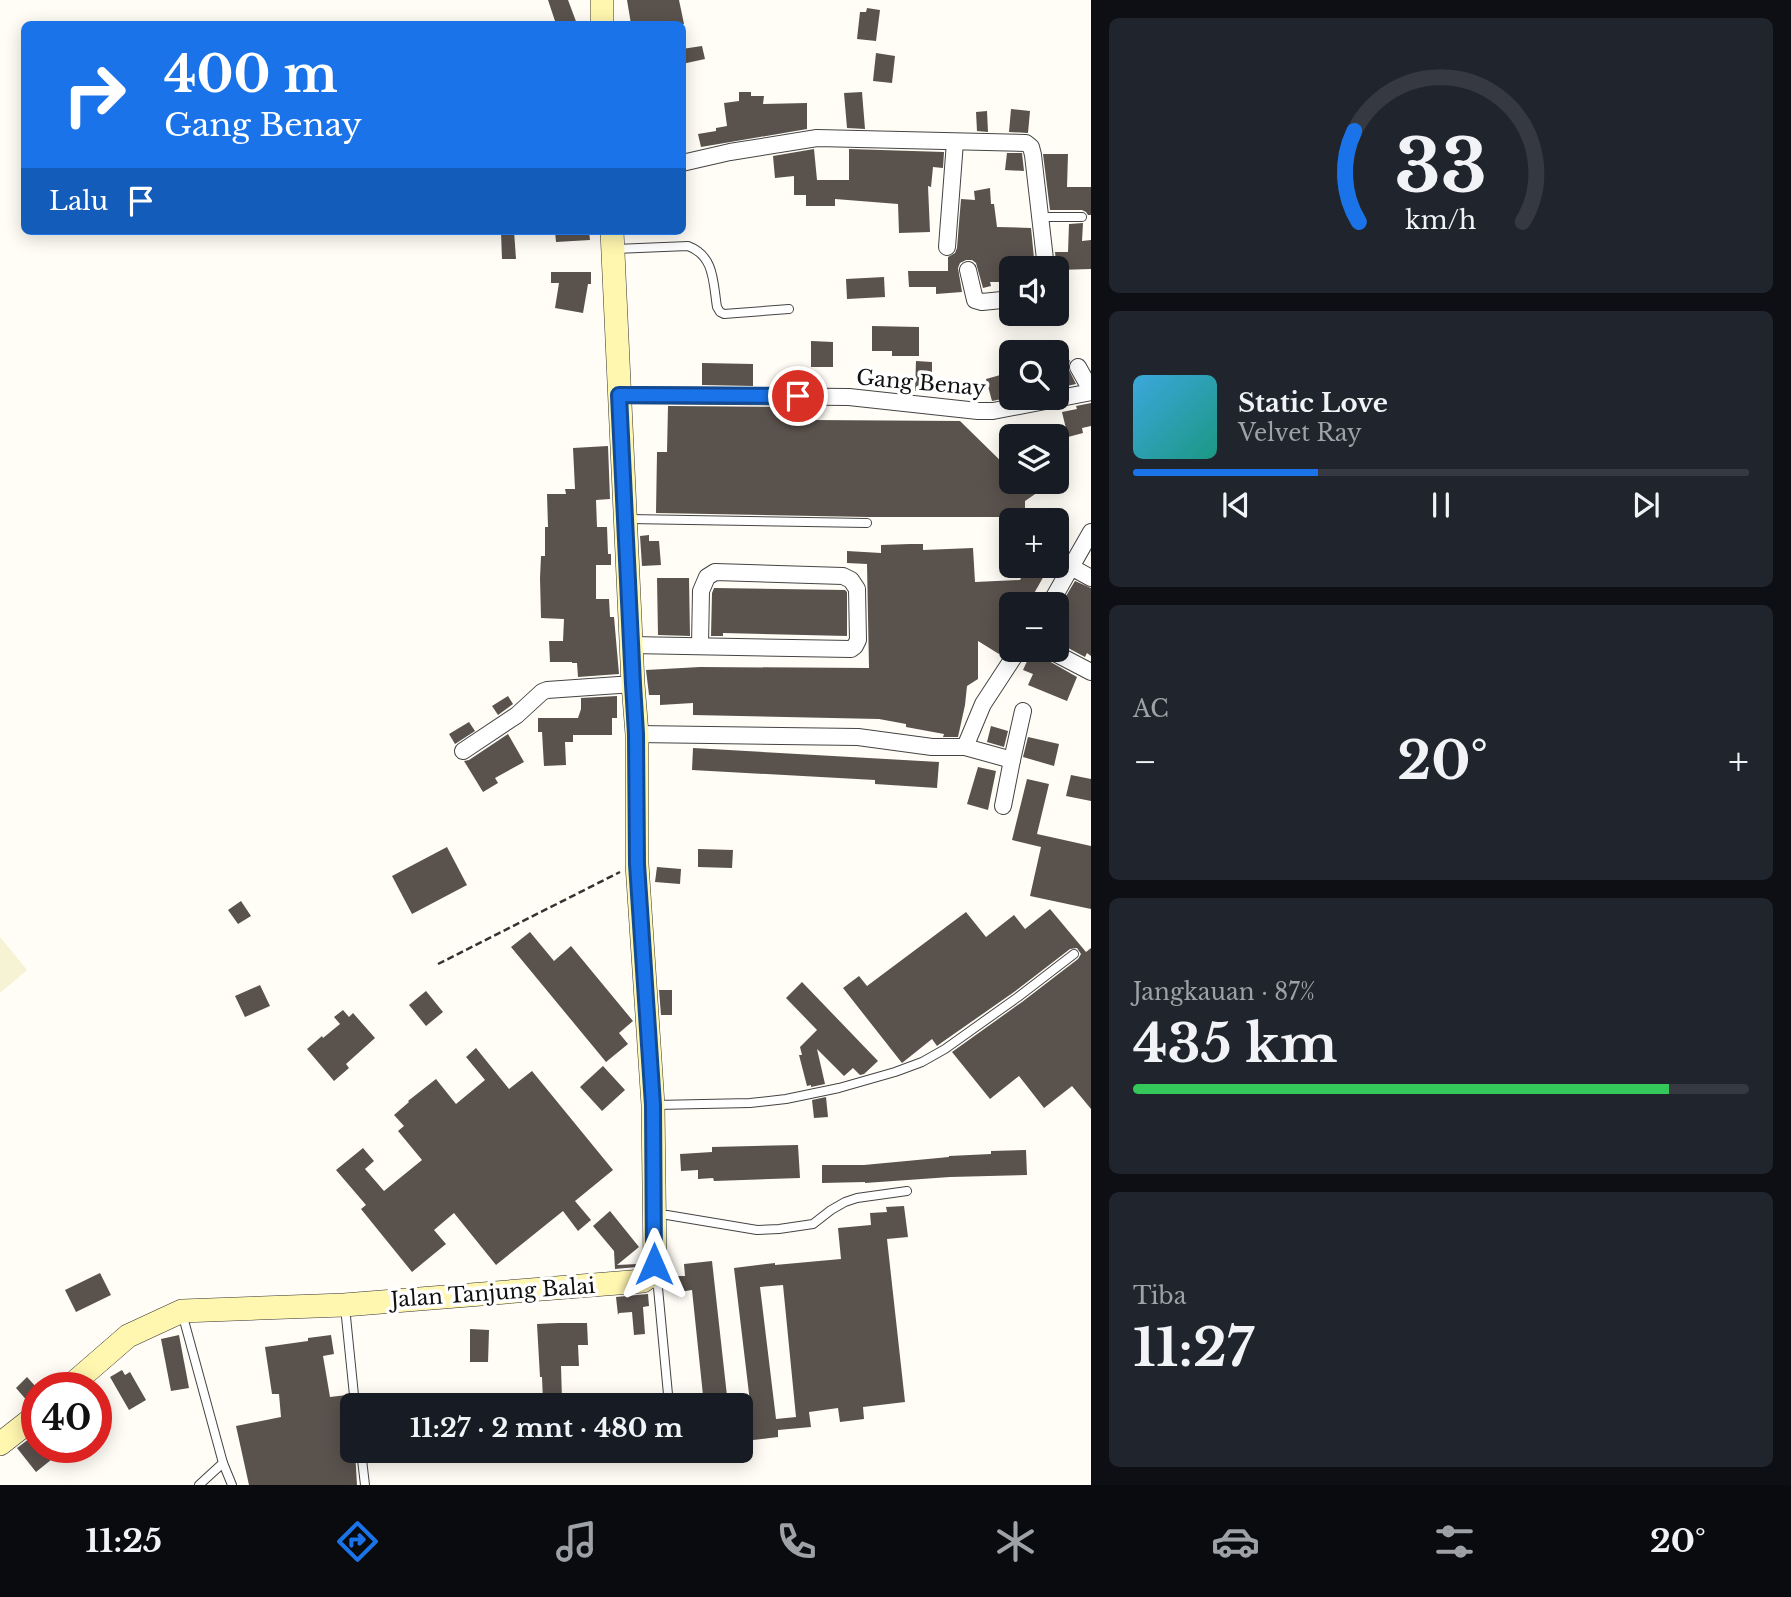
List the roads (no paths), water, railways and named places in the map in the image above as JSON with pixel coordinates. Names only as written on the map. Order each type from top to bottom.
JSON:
[{"type":"street","points":[[602,0],[602,21]]},
{"type":"street","points":[[686,162],[817,138],[1029,144],[1045,256]]},
{"type":"street","points":[[947,247],[955,142]]},
{"type":"street","points":[[613,240],[636,734],[637,864],[653,1105],[655,1215],[652,1274]]},
{"type":"street","points":[[968,270],[975,300],[999,300]]},
{"type":"street","points":[[1078,367],[1091,391]]},
{"type":"street","name":"Gang Benay","points":[[619,395],[849,397],[993,411],[1091,391]]},
{"type":"street","points":[[1057,592],[1091,532]]},
{"type":"street","points":[[1071,567],[1091,578]]},
{"type":"street","points":[[631,645],[851,649],[858,640],[857,589],[851,580],[843,576],[715,572],[707,577],[701,592],[700,645]]},
{"type":"street","points":[[1069,660],[1091,672]]},
{"type":"street","points":[[965,747],[983,704],[1010,662]]},
{"type":"street","points":[[463,751],[517,715],[542,692],[633,684]]},
{"type":"street","points":[[1003,806],[1023,711]]},
{"type":"street","points":[[636,734],[858,737],[932,747],[965,747],[1012,760]]},
{"type":"street","name":"Jalan Tanjung Balai","points":[[86,1372],[128,1336],[182,1311],[344,1305],[643,1281],[652,1274]]},
{"type":"street","points":[[0,1444],[21,1428]]},
{"type":"lane","points":[[1040,217],[1082,217]]},
{"type":"lane","points":[[613,240],[697,249],[710,266],[717,307],[724,314],[789,309]]},
{"type":"lane","points":[[626,519],[867,523]]},
{"type":"lane","points":[[653,1105],[786,1099],[895,1072],[922,1062],[945,1049],[1074,954]]},
{"type":"lane","points":[[655,1215],[757,1230],[779,1229],[813,1224],[831,1210],[857,1198],[907,1191]]},
{"type":"lane","points":[[652,1274],[658,1288],[668,1393]]},
{"type":"lane","points":[[344,1305],[354,1393]]},
{"type":"lane","points":[[182,1311],[223,1464],[232,1485]]},
{"type":"lane","points":[[362,1463],[365,1485]]},
{"type":"lane","points":[[199,1485],[223,1464]]}]
